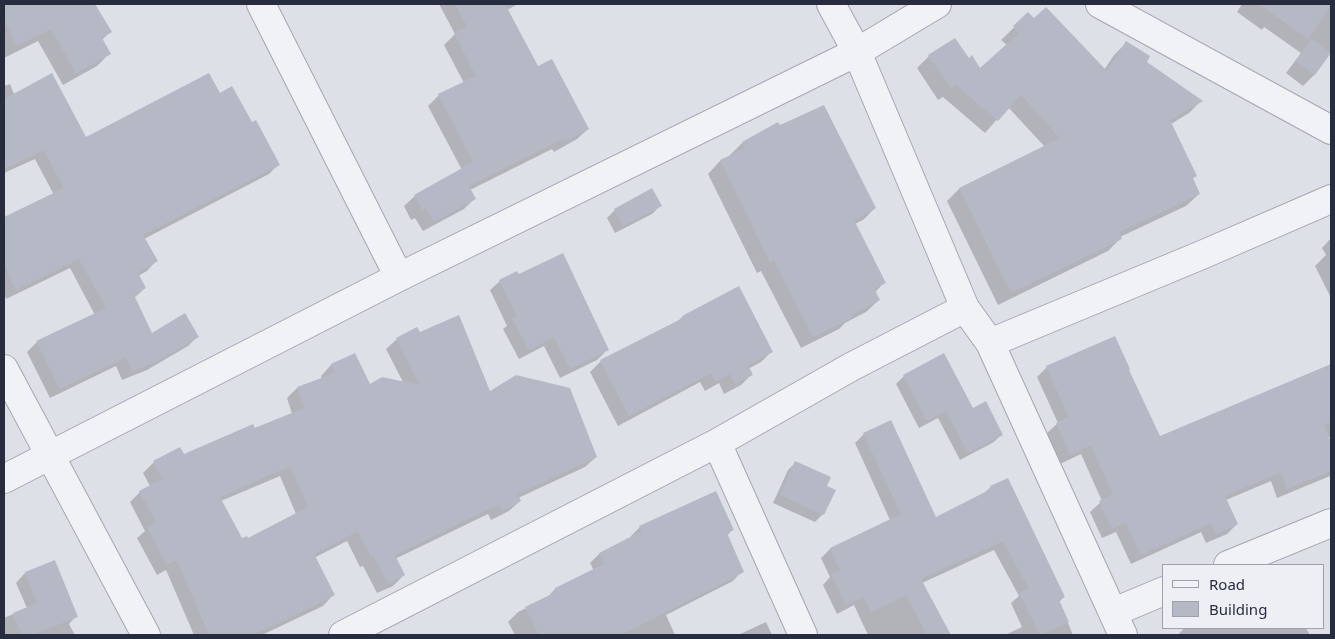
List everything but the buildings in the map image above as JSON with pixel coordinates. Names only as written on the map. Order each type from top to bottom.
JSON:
[{"type":"street","points":[[261,4],[399,277]]},
{"type":"street","points":[[831,4],[857,52],[965,308],[990,343],[1118,624],[1162,593]]},
{"type":"street","points":[[4,478],[399,277],[857,52],[937,4]]},
{"type":"street","points":[[1100,4],[1331,130]]},
{"type":"street","points":[[990,343],[1331,199]]},
{"type":"street","points":[[343,635],[717,443],[851,367],[965,308]]},
{"type":"street","points":[[4,369],[146,635]]},
{"type":"street","points":[[717,443],[803,635]]},
{"type":"street","points":[[1230,564],[1331,523]]}]
